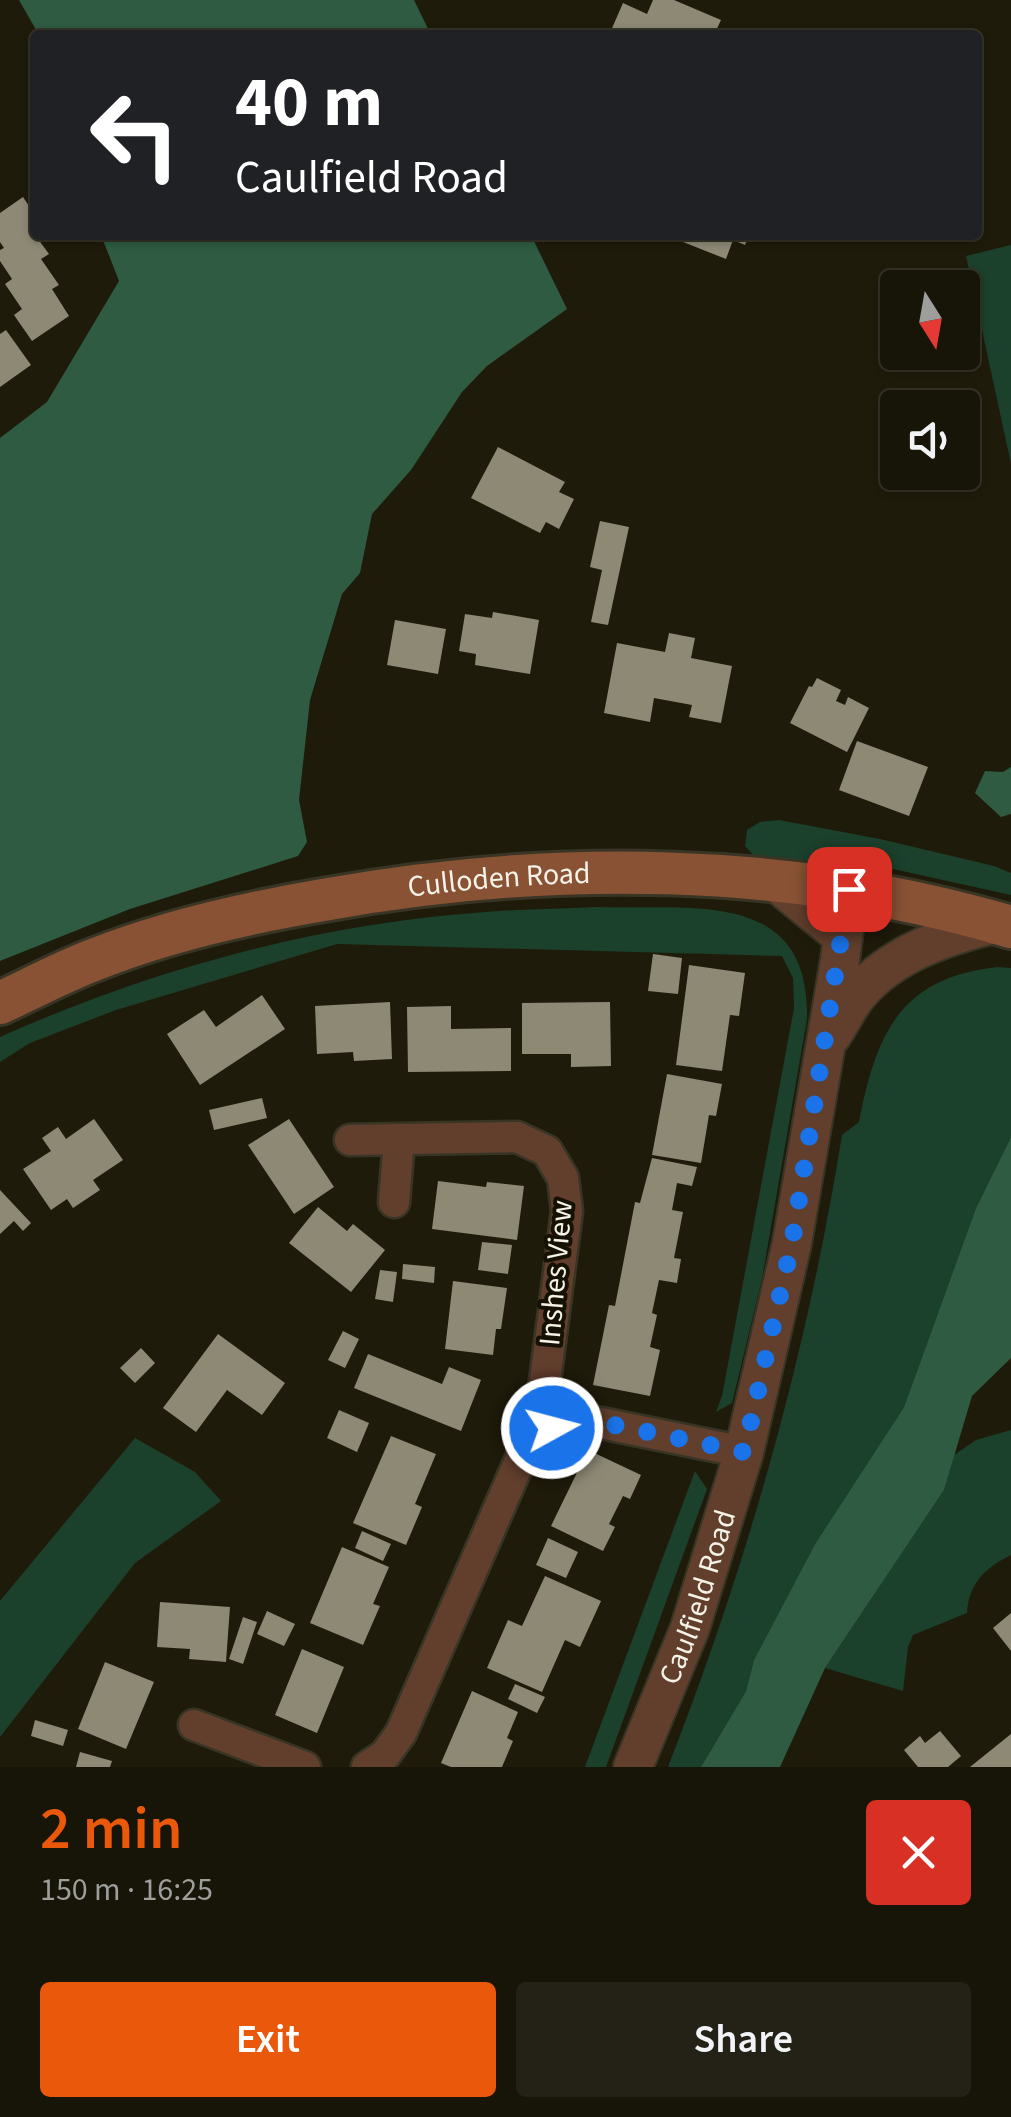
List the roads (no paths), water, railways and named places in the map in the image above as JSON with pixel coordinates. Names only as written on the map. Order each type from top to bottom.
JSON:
[{"type":"main road","name":"Culloden Road","points":[[0,1003],[97,958],[228,917],[391,888],[561,872],[726,875],[849,889],[916,900],[1004,925]]},
{"type":"street","points":[[776,882],[843,938]]},
{"type":"street","name":"Caulfield Road","points":[[633,1767],[690,1628],[744,1452],[792,1243],[849,889]]},
{"type":"street","points":[[823,1049],[859,993],[904,957],[952,934],[1004,925]]},
{"type":"street","name":"Inshes View","points":[[350,1140],[517,1137],[547,1152],[563,1178],[567,1212],[544,1396],[552,1428]]},
{"type":"street","points":[[394,1202],[399,1140]]},
{"type":"street","points":[[367,1767],[385,1755],[401,1733],[527,1444],[552,1428],[590,1420],[744,1452]]},
{"type":"street","points":[[194,1724],[241,1756],[305,1767]]}]
